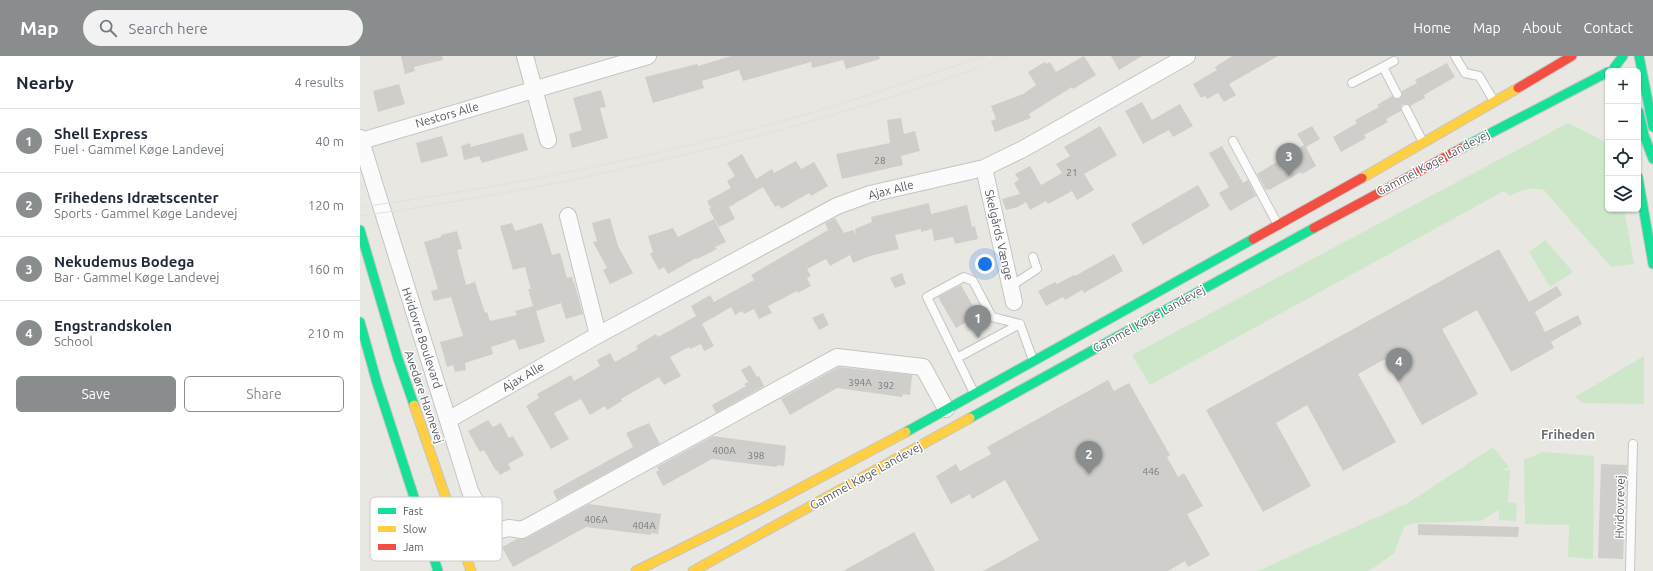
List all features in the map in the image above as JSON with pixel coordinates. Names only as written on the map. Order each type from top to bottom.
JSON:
[{"type":"main road","name":"Gammel Køge Landevej","points":[[636,571],[767,506],[974,394],[1424,143],[1572,56]]},
{"type":"main road","points":[[1611,68],[1613,56]]},
{"type":"main road","points":[[1639,56],[1653,127]]},
{"type":"main road","name":"Gammel Køge Landevej","points":[[1615,68],[1628,59]]},
{"type":"main road","name":"Gammel Køge Landevej","points":[[693,571],[1421,169],[1605,74]]},
{"type":"main road","points":[[1641,122],[1653,159]]},
{"type":"main road","points":[[1421,169],[1441,148]]},
{"type":"main road","points":[[1641,194],[1653,264]]},
{"type":"main road","name":"Avedøre Havnevej","points":[[360,230],[398,359],[446,497]]},
{"type":"main road","points":[[360,322],[377,383],[414,497]]},
{"type":"main road","points":[[360,357],[377,383]]},
{"type":"main road","points":[[403,462],[423,497]]},
{"type":"main road","points":[[435,561],[438,571]]},
{"type":"main road","name":"Avedøre Havnevej","points":[[468,561],[471,571]]},
{"type":"street","points":[[525,56],[548,140]]},
{"type":"street","name":"Nestors Alle","points":[[360,139],[648,56]]},
{"type":"street","name":"Ajax Alle","points":[[448,420],[598,334],[837,206],[870,194],[984,168],[1023,149],[1187,56]]},
{"type":"street","name":"Hvidovre Boulevard","points":[[360,139],[473,497]]},
{"type":"street","name":"Skelgårds Vænge","points":[[984,168],[1013,294]]},
{"type":"street","points":[[568,216],[598,334]]},
{"type":"street","name":"Hvidovre Boulevard","points":[[502,530],[509,528],[522,530],[838,357],[922,367],[946,409]]},
{"type":"lane","points":[[1455,56],[1465,73],[1479,76],[1495,102]]},
{"type":"lane","points":[[1352,83],[1394,61]]},
{"type":"lane","points":[[1383,67],[1397,94]]},
{"type":"lane","points":[[1406,108],[1424,143]]},
{"type":"lane","points":[[1234,141],[1278,225]]},
{"type":"lane","points":[[1013,294],[1038,269],[1033,257]]},
{"type":"lane","points":[[974,394],[927,297],[964,277],[973,281],[992,318],[1020,324]]},
{"type":"lane","points":[[1020,324],[1033,361]]},
{"type":"lane","points":[[957,358],[1020,324]]},
{"type":"lane","name":"Hvidovrevej","points":[[1630,571],[1633,444]]},
{"type":"green space","points":[[1568,123],[1605,142],[1605,212],[1625,212],[1634,264],[1611,267],[1544,190],[1527,190],[1510,196],[1504,191],[1150,385],[1132,355]]},
{"type":"green space","points":[[1545,240],[1573,272],[1550,287],[1529,252]]},
{"type":"green space","points":[[1644,356],[1644,404],[1583,403],[1575,397]]},
{"type":"green space","points":[[1493,447],[1509,467],[1502,470],[1510,470],[1508,502],[1517,503],[1516,521],[1499,520],[1499,510],[1480,521],[1419,523],[1405,525],[1394,553],[1367,571],[1258,571],[1408,503]]},
{"type":"green space","points":[[1543,452],[1594,456],[1593,559],[1568,557],[1569,525],[1525,524],[1524,460]]},
{"type":"building","points":[[401,56],[442,56],[443,60],[414,67],[415,71],[405,74]]},
{"type":"building","points":[[731,56],[842,56],[843,60],[812,68],[811,62],[743,81],[739,70],[702,81],[704,88],[653,103],[645,77],[697,64],[698,66]]},
{"type":"building","points":[[842,56],[879,56],[880,59],[846,69]]},
{"type":"building","points":[[1084,56],[1096,75],[1073,89],[1072,87],[1029,114],[1031,118],[995,132],[991,121],[996,119],[991,106],[1023,94],[1036,85],[1028,72],[1045,62],[1046,64],[1050,62],[1056,72]]},
{"type":"building","points":[[1111,56],[1142,56],[1119,70]]},
{"type":"building","points":[[1232,56],[1278,56],[1229,84],[1236,95],[1224,102],[1218,93],[1207,99],[1205,96],[1201,98],[1193,84],[1217,70],[1215,67]]},
{"type":"building","points":[[1447,63],[1455,77],[1424,95],[1425,98],[1410,106],[1403,104],[1401,106],[1401,111],[1386,119],[1388,122],[1364,135],[1366,138],[1341,152],[1333,137],[1357,123],[1355,120],[1379,107],[1377,105],[1392,96],[1396,99],[1400,99],[1402,91],[1417,83],[1415,80]]},
{"type":"building","points":[[399,84],[405,104],[378,112],[373,91]]},
{"type":"building","points":[[601,90],[606,107],[600,108],[608,138],[572,148],[569,134],[582,130],[573,98]]},
{"type":"building","points":[[1142,102],[1152,120],[1180,104],[1193,126],[1173,137],[1169,130],[1143,144],[1125,111]]},
{"type":"building","points":[[901,118],[904,134],[915,131],[920,151],[901,156],[903,165],[842,179],[836,154],[890,143],[887,120]]},
{"type":"building","points":[[1100,126],[1117,155],[1084,174],[1094,190],[1077,200],[1072,191],[1048,204],[1046,201],[1030,210],[1026,202],[1018,207],[1006,210],[1002,199],[1020,194],[1014,183],[1019,180],[1015,174],[1030,166],[1041,185],[1062,173],[1056,164],[1070,156],[1064,147]]},
{"type":"building","points":[[1312,126],[1320,139],[1306,147],[1316,166],[1302,174],[1301,172],[1269,190],[1266,190],[1257,174],[1304,145],[1297,134]]},
{"type":"building","points":[[523,133],[528,150],[482,163],[479,156],[464,160],[461,146],[470,143],[471,147]]},
{"type":"building","points":[[442,136],[448,156],[421,163],[416,143]]},
{"type":"building","points":[[1222,146],[1243,183],[1248,180],[1256,196],[1230,211],[1219,193],[1229,187],[1209,153]]},
{"type":"building","points":[[742,154],[756,179],[772,169],[774,173],[796,161],[801,169],[814,162],[828,186],[811,196],[809,193],[781,209],[779,205],[775,207],[763,187],[729,207],[735,219],[719,227],[709,209],[711,208],[707,201],[731,188],[727,181],[735,176],[727,163]]},
{"type":"building","points":[[1198,185],[1210,206],[1143,245],[1131,224]]},
{"type":"building","points":[[929,203],[931,214],[967,205],[972,227],[975,226],[978,239],[955,244],[953,237],[934,241],[932,229],[921,232],[921,229],[895,235],[899,249],[870,256],[853,263],[850,255],[830,266],[826,259],[807,269],[811,276],[807,278],[811,286],[798,293],[797,291],[768,306],[772,313],[759,319],[754,309],[744,314],[742,311],[735,315],[731,307],[702,324],[714,346],[704,351],[701,344],[690,349],[689,347],[670,357],[681,376],[664,385],[659,377],[621,399],[622,401],[607,410],[605,406],[590,415],[581,399],[554,413],[569,439],[551,449],[526,406],[539,398],[537,394],[571,375],[574,381],[600,366],[597,360],[610,353],[615,362],[638,349],[636,346],[656,334],[658,337],[696,316],[691,306],[710,295],[714,302],[754,280],[751,275],[828,230],[825,223],[835,218],[844,233],[853,230],[856,234],[855,229],[872,222],[871,217]]},
{"type":"building","points":[[610,218],[618,246],[633,273],[610,284],[603,270],[607,268],[593,242],[597,241],[592,223]]},
{"type":"building","points":[[714,219],[726,242],[715,247],[717,249],[697,259],[696,258],[668,274],[664,267],[659,270],[650,254],[653,252],[648,236],[673,228],[678,237]]},
{"type":"building","points":[[512,223],[515,231],[542,223],[552,255],[560,253],[567,278],[572,277],[583,314],[566,319],[561,303],[536,311],[545,342],[519,350],[515,339],[491,347],[493,354],[465,363],[466,370],[455,372],[453,365],[447,367],[440,342],[463,336],[451,297],[434,301],[431,291],[438,289],[424,242],[441,237],[441,235],[457,231],[462,249],[457,250],[466,285],[475,282],[485,313],[487,312],[490,321],[517,315],[515,311],[533,306],[528,289],[531,289],[525,267],[513,270],[500,226]]},
{"type":"building","points":[[1499,249],[1529,302],[1557,286],[1562,295],[1535,312],[1545,332],[1578,315],[1582,324],[1551,342],[1554,348],[1511,372],[1477,310],[1442,329],[1478,394],[1422,425],[1385,359],[1358,374],[1396,442],[1343,471],[1307,405],[1276,423],[1311,486],[1263,512],[1206,410]]},
{"type":"building","points":[[1114,254],[1123,271],[1084,293],[1082,290],[1065,300],[1063,297],[1046,306],[1038,291],[1055,282],[1057,284],[1074,275],[1075,276]]},
{"type":"building","points":[[902,273],[906,284],[895,288],[890,278]]},
{"type":"building","points":[[961,285],[978,315],[956,328],[938,297]]},
{"type":"building","points":[[823,313],[829,325],[819,330],[812,318]]},
{"type":"building","points":[[750,365],[757,377],[759,376],[764,386],[716,413],[712,405],[746,386],[744,384],[748,382],[741,370]]},
{"type":"building","points":[[839,367],[912,375],[910,395],[903,394],[902,397],[837,388],[790,415],[781,399]]},
{"type":"building","points":[[1108,380],[1114,391],[1129,383],[1170,455],[1167,457],[1178,477],[1184,473],[1203,506],[1187,514],[1210,555],[1188,567],[1185,561],[1168,571],[983,571],[1039,540],[1005,480],[972,499],[970,494],[951,504],[936,476],[956,464],[960,471],[991,454],[987,447]]},
{"type":"building","points":[[488,420],[493,427],[501,423],[509,438],[513,436],[524,455],[508,464],[511,469],[500,475],[497,470],[496,471],[484,450],[480,452],[468,431]]},
{"type":"building","points":[[649,423],[660,444],[557,500],[553,491],[633,447],[626,433]]},
{"type":"building","points":[[713,436],[786,446],[784,466],[777,465],[777,467],[712,459],[663,486],[656,472],[659,470],[657,467]]},
{"type":"building","points":[[1601,464],[1627,465],[1623,559],[1598,558]]},
{"type":"building","points":[[589,504],[661,514],[658,534],[651,533],[651,535],[586,527],[513,567],[502,547],[517,539],[527,538]]},
{"type":"building","points":[[1418,524],[1519,527],[1518,537],[1418,535]]},
{"type":"building","points":[[914,532],[935,571],[843,571]]},
{"type":"tram line","points":[[360,207],[526,180],[637,158],[691,145],[800,116],[984,56]]},
{"type":"tram line","points":[[360,216],[525,189],[689,154],[851,110],[1010,56]]},
{"type":"traffic: fast","points":[[1614,68],[1623,56]]},
{"type":"traffic: fast","points":[[1639,56],[1653,127]]},
{"type":"traffic: fast","points":[[1462,148],[1605,74]]},
{"type":"traffic: fast","points":[[1641,121],[1644,135],[1653,159]]},
{"type":"traffic: fast","points":[[1641,194],[1653,264]]},
{"type":"traffic: fast","points":[[970,418],[1314,228]]},
{"type":"traffic: fast","points":[[360,230],[398,359],[414,405]]},
{"type":"traffic: fast","points":[[906,432],[1253,239]]},
{"type":"traffic: fast","points":[[360,322],[377,383],[414,497]]},
{"type":"traffic: fast","points":[[435,561],[438,571]]},
{"type":"traffic: slow","points":[[1362,178],[1518,88]]},
{"type":"traffic: slow","points":[[414,405],[446,497]]},
{"type":"traffic: slow","points":[[693,571],[970,418]]},
{"type":"traffic: slow","points":[[636,571],[761,509],[906,432]]},
{"type":"traffic: slow","points":[[468,561],[471,571]]},
{"type":"traffic: jam","points":[[1518,88],[1572,56]]},
{"type":"traffic: jam","points":[[1314,228],[1462,148]]},
{"type":"traffic: jam","points":[[1253,239],[1362,178]]},
{"type":"place","name":"Nekudemus Bodega","points":[[1289,176]]},
{"type":"place","name":"Shell Express","points":[[978,338]]},
{"type":"place","name":"Engstrandskolen","points":[[1399,381]]},
{"type":"place","name":"Frihedens Idrætscenter","points":[[1089,474]]},
{"type":"district","name":"Friheden","points":[[1568,434]]}]
